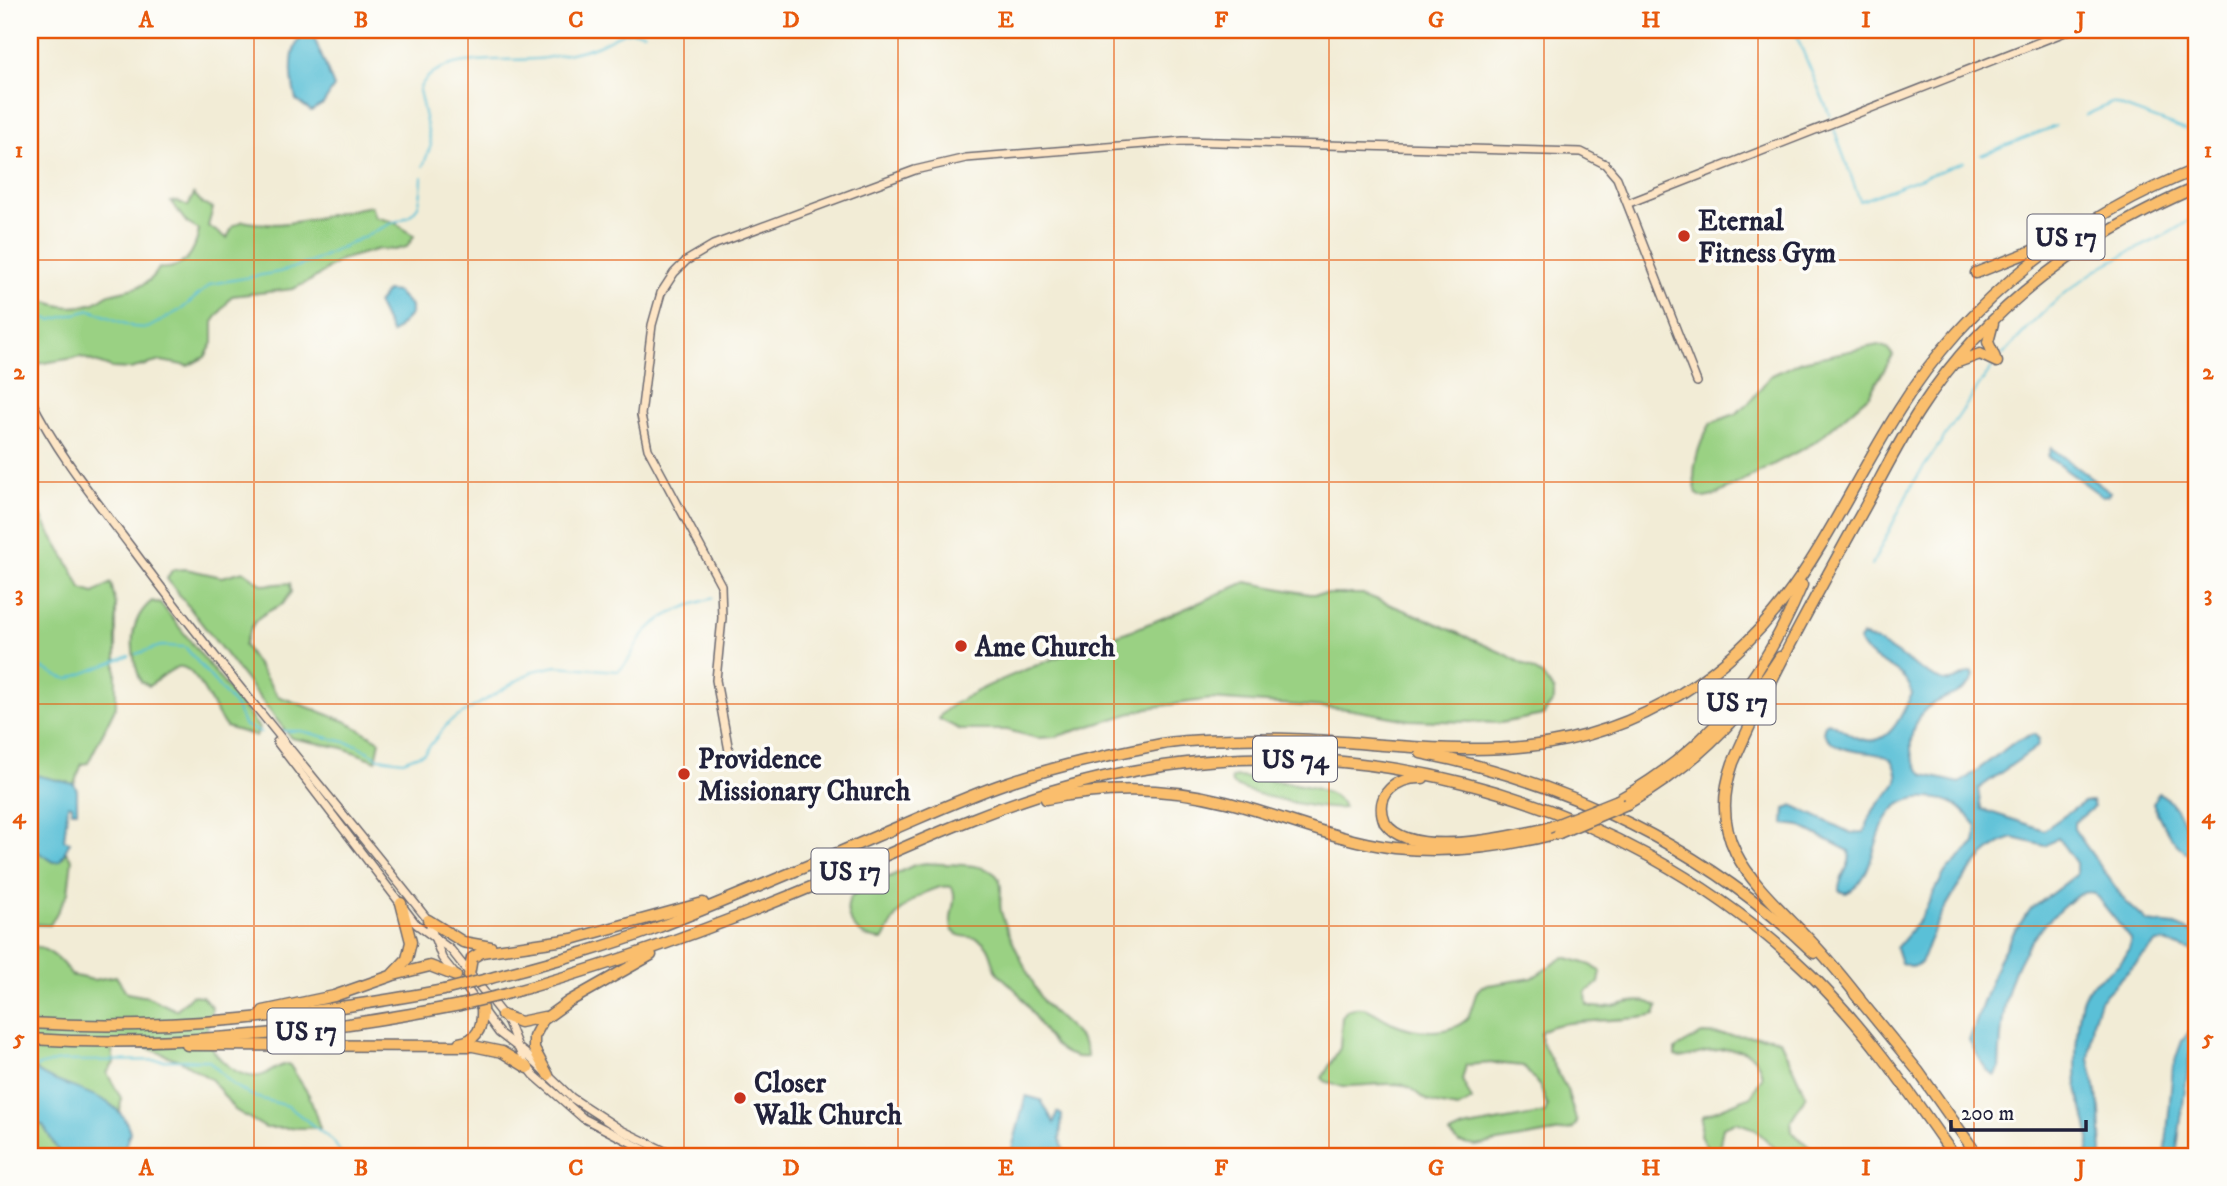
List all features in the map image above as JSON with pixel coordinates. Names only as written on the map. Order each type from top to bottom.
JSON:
[{"type":"highway","name":"US 17","points":[[1623,802],[1678,762],[1727,715],[1754,676],[1796,601],[1811,566],[1911,391],[1949,342],[2001,287],[2064,237],[2137,195],[2197,169]]},
{"type":"highway","name":"US 17","points":[[30,1039],[151,1042],[297,1032],[460,1005],[612,963],[712,927],[988,814],[1067,795],[1136,790],[1222,801],[1336,836],[1396,848],[1489,848],[1559,833],[1677,772],[1732,722],[1764,682],[1811,606],[1895,450],[1949,369],[1996,316],[2067,257],[2126,221],[2197,185]]},
{"type":"highway","points":[[2126,221],[2124,208],[2137,195]]},
{"type":"highway","points":[[2001,287],[1999,275],[1976,273],[2064,237]]},
{"type":"highway","points":[[1949,369],[1972,355],[1986,355],[1997,362],[1988,342],[1996,316]]},
{"type":"highway","points":[[1334,740],[1493,751],[1555,744],[1617,726],[1668,702],[1724,665],[1777,612],[1811,566]]},
{"type":"highway","points":[[1811,606],[1733,763],[1726,790],[1726,819],[1734,852],[1745,872],[1827,957],[1859,998]]},
{"type":"highway","name":"US 17","points":[[35,1024],[190,1022],[329,1010],[444,989],[491,978],[640,934],[1009,782],[1167,743],[1266,738],[1334,740]]},
{"type":"highway","name":"US 74","points":[[1334,740],[1443,757],[1557,792],[1641,830],[1714,873],[1766,912],[1859,998],[1918,1071],[1978,1156]]},
{"type":"highway","name":"US 74","points":[[988,814],[1032,797],[1099,778],[1205,761],[1271,758],[1335,761],[1408,770],[1471,784],[1536,804],[1608,835],[1688,879],[1745,919],[1812,976],[1853,1020],[1892,1067],[1954,1156]]},
{"type":"highway","points":[[1471,784],[1421,778],[1399,781],[1389,789],[1383,800],[1385,823],[1398,836],[1425,842],[1494,839],[1548,828],[1623,802]]},
{"type":"highway","points":[[469,975],[470,962],[476,954],[604,932],[750,889]]},
{"type":"highway","points":[[391,976],[403,965],[410,948],[411,935],[401,903]]},
{"type":"highway","points":[[428,920],[463,942],[502,948]]},
{"type":"highway","points":[[502,1015],[520,1022],[548,1015],[653,953],[712,927]]},
{"type":"highway","points":[[190,1022],[308,1002],[430,966],[456,976]]},
{"type":"highway","points":[[444,1045],[465,1042],[476,1036],[482,1024],[482,1008]]},
{"type":"highway","points":[[548,1015],[536,1031],[534,1049],[548,1075]]},
{"type":"highway","points":[[151,1042],[195,1046],[444,1045],[492,1049],[528,1068]]},
{"type":"street","points":[[1629,203],[2070,30]]},
{"type":"street","points":[[2188,30],[2197,51]]},
{"type":"street","points":[[731,762],[716,680],[723,618],[721,585],[648,449],[641,415],[657,303],[674,273],[701,251],[929,165],[966,158],[1144,143],[1225,141],[1581,152],[1597,158],[1613,171],[1629,203],[1697,382]]},
{"type":"street","points":[[30,398],[59,453],[78,479],[419,928],[451,950],[511,1027],[528,1068],[587,1121],[657,1156]]},
{"type":"street","points":[[262,718],[428,920],[442,958],[499,1033],[578,1102],[621,1130]]},
{"type":"street","points":[[552,1092],[558,1093],[595,1119],[675,1156]]},
{"type":"green space","points":[[194,194],[203,204],[213,208],[208,226],[227,238],[233,226],[243,221],[275,224],[371,206],[375,217],[394,222],[414,236],[407,247],[395,250],[379,249],[340,260],[312,280],[293,289],[232,296],[213,322],[213,343],[205,357],[188,366],[161,361],[130,369],[112,368],[81,357],[30,365],[30,295],[45,302],[77,307],[145,283],[159,268],[181,263],[191,253],[199,230],[187,223],[171,202],[177,201],[188,206]]},
{"type":"green space","points":[[1878,345],[1887,348],[1893,355],[1869,395],[1814,443],[1714,496],[1704,498],[1697,494],[1694,476],[1696,457],[1711,423],[1735,414],[1749,403],[1770,376],[1802,361]]},
{"type":"green space","points":[[30,505],[38,508],[81,589],[94,593],[111,583],[116,605],[116,706],[88,763],[82,764],[74,784],[35,775],[30,766]]},
{"type":"green space","points":[[186,569],[222,577],[243,571],[263,585],[290,583],[291,592],[283,604],[258,618],[244,645],[278,696],[345,721],[380,741],[376,761],[343,748],[291,738],[167,579],[172,570]]},
{"type":"green space","points":[[1246,582],[1309,594],[1363,594],[1507,655],[1542,675],[1554,691],[1554,700],[1543,715],[1501,723],[1409,720],[1347,709],[1211,699],[1148,708],[1055,737],[1037,738],[1007,730],[961,730],[939,719],[948,708],[995,683],[1059,656],[1161,619]]},
{"type":"green space","points":[[152,601],[161,604],[259,728],[256,736],[226,727],[198,681],[184,668],[175,668],[149,686],[141,682],[133,638],[138,618]]},
{"type":"green space","points":[[1231,778],[1314,788],[1328,793],[1344,808],[1305,805],[1254,793],[1232,784]]},
{"type":"green space","points":[[30,847],[54,862],[64,856],[65,851],[72,859],[68,893],[50,925],[30,924]]},
{"type":"green space","points":[[926,863],[981,867],[995,874],[1000,882],[1000,906],[1004,920],[1023,964],[1044,1003],[1082,1041],[1087,1057],[1064,1052],[1055,1045],[1019,994],[996,970],[990,951],[983,941],[961,936],[953,931],[952,887],[930,890],[908,904],[895,918],[883,940],[866,936],[853,926],[848,911],[852,895],[914,865]]},
{"type":"green space","points":[[30,945],[54,955],[71,975],[93,980],[116,976],[127,993],[148,997],[176,1010],[192,995],[202,996],[212,1007],[207,1028],[211,1046],[224,1062],[232,1069],[250,1076],[263,1075],[289,1064],[309,1095],[320,1128],[266,1128],[235,1110],[212,1080],[181,1061],[132,1042],[111,1043],[114,1063],[107,1073],[121,1098],[120,1114],[98,1099],[51,1080],[30,1065]]},
{"type":"green space","points":[[1564,957],[1591,965],[1601,972],[1599,983],[1586,992],[1587,1005],[1604,1007],[1641,1001],[1658,1007],[1655,1015],[1561,1024],[1541,1032],[1541,1041],[1567,1090],[1577,1123],[1572,1129],[1476,1146],[1459,1143],[1450,1134],[1463,1128],[1545,1113],[1547,1106],[1541,1088],[1523,1066],[1493,1063],[1466,1065],[1462,1080],[1472,1100],[1458,1108],[1430,1102],[1403,1085],[1347,1086],[1328,1083],[1322,1078],[1340,1048],[1342,1017],[1347,1010],[1366,1009],[1393,1023],[1422,1031],[1452,1028],[1468,1018],[1477,991],[1482,986],[1532,978]]},
{"type":"green space","points":[[1702,1034],[1771,1037],[1780,1040],[1806,1096],[1791,1120],[1792,1132],[1820,1156],[1783,1156],[1755,1129],[1736,1122],[1723,1127],[1718,1154],[1711,1155],[1700,1135],[1702,1116],[1751,1096],[1762,1077],[1758,1064],[1751,1055],[1741,1051],[1730,1049],[1681,1058],[1675,1056],[1675,1049]]},
{"type":"green space","points":[[30,1123],[43,1125],[61,1156],[30,1156]]},
{"type":"water","points":[[309,32],[313,35],[334,87],[323,104],[311,111],[296,100],[292,72],[293,52],[302,37]]},
{"type":"water","points":[[387,291],[397,292],[411,306],[411,314],[392,334],[377,303]]},
{"type":"water","points":[[2051,448],[2111,492],[2109,495],[2102,496],[2048,457]]},
{"type":"water","points":[[1862,636],[1942,680],[1950,681],[1971,672],[1974,675],[1962,690],[1931,705],[1915,724],[1911,741],[1912,755],[1924,775],[1960,783],[2016,741],[2034,734],[2039,739],[2037,747],[1978,789],[1981,809],[2044,830],[2084,802],[2092,802],[2094,807],[2074,823],[2074,829],[2126,902],[2148,922],[2175,925],[2197,934],[2197,953],[2165,942],[2156,943],[2100,1000],[2093,1022],[2089,1059],[2100,1109],[2102,1156],[2086,1156],[2089,1148],[2088,1130],[2076,1077],[2079,1015],[2084,995],[2123,960],[2131,939],[2094,893],[2081,894],[2062,908],[2044,925],[2019,961],[2006,1001],[1999,1069],[1995,1076],[1987,1071],[1969,1041],[1999,959],[2014,932],[2030,910],[2076,875],[2076,863],[2058,838],[2045,846],[2013,838],[1997,845],[1982,857],[1944,909],[1921,963],[1912,967],[1901,963],[1896,948],[1919,921],[1945,872],[1975,843],[1977,826],[1971,819],[1956,805],[1944,800],[1908,800],[1894,809],[1885,822],[1866,871],[1858,884],[1846,893],[1839,891],[1839,886],[1849,862],[1849,851],[1800,826],[1784,824],[1785,809],[1794,806],[1851,833],[1864,832],[1873,811],[1896,783],[1896,770],[1892,760],[1838,746],[1823,732],[1828,722],[1865,740],[1884,737],[1897,723],[1912,694],[1903,677],[1864,649],[1859,640]]},
{"type":"water","points":[[30,766],[35,775],[74,784],[77,790],[77,811],[72,811],[72,805],[68,805],[64,840],[70,842],[60,861],[54,862],[30,847]]},
{"type":"water","points":[[2158,793],[2175,807],[2197,840],[2197,858],[2175,843],[2165,828],[2153,804]]},
{"type":"water","points":[[2197,1021],[2197,1042],[2190,1053],[2176,1156],[2165,1156],[2173,1066],[2182,1041]]},
{"type":"water","points":[[30,1065],[55,1081],[86,1092],[114,1107],[124,1118],[130,1132],[122,1156],[61,1156],[43,1125],[30,1123]]},
{"type":"water","points":[[1026,1096],[1041,1100],[1054,1123],[1057,1112],[1062,1115],[1060,1139],[1066,1156],[1010,1156]]},
{"type":"waterway","points":[[1794,30],[1830,116]]},
{"type":"waterway","points":[[423,166],[431,145],[419,90],[428,77],[441,69],[457,63],[475,61],[552,57],[590,48],[627,32],[644,33]]},
{"type":"waterway","points":[[2086,115],[2112,103],[2197,134]]},
{"type":"waterway","points":[[1981,155],[2056,126]]},
{"type":"waterway","points":[[1834,129],[1860,201],[1964,162]]},
{"type":"waterway","points":[[30,313],[51,320],[91,310],[133,327],[148,328],[182,309],[211,284],[279,272],[312,262],[409,216],[420,201],[422,177]]},
{"type":"waterway","points":[[2003,355],[2075,285],[2103,266],[2152,242],[2197,214]]},
{"type":"waterway","points":[[1872,565],[1913,483],[1992,367]]},
{"type":"waterway","points":[[281,731],[301,731],[357,745],[379,758],[403,761],[424,753],[449,722],[533,671],[557,666],[618,671],[628,661],[640,639],[655,624],[683,608],[713,598]]},
{"type":"waterway","points":[[136,654],[161,646],[185,647],[236,707],[245,726],[261,732]]},
{"type":"waterway","points":[[30,668],[46,669],[69,679],[129,656]]},
{"type":"waterway","points":[[30,1068],[59,1061],[208,1060],[233,1085],[255,1097],[288,1106],[333,1141],[343,1156]]},
{"type":"place","name":"Eternal Fitness Gym","points":[[1684,236]]},
{"type":"place","name":"Ame Church","points":[[961,646]]},
{"type":"place","name":"Providence Missionary Church","points":[[684,774]]},
{"type":"place","name":"Closer Walk Church","points":[[740,1098]]}]
